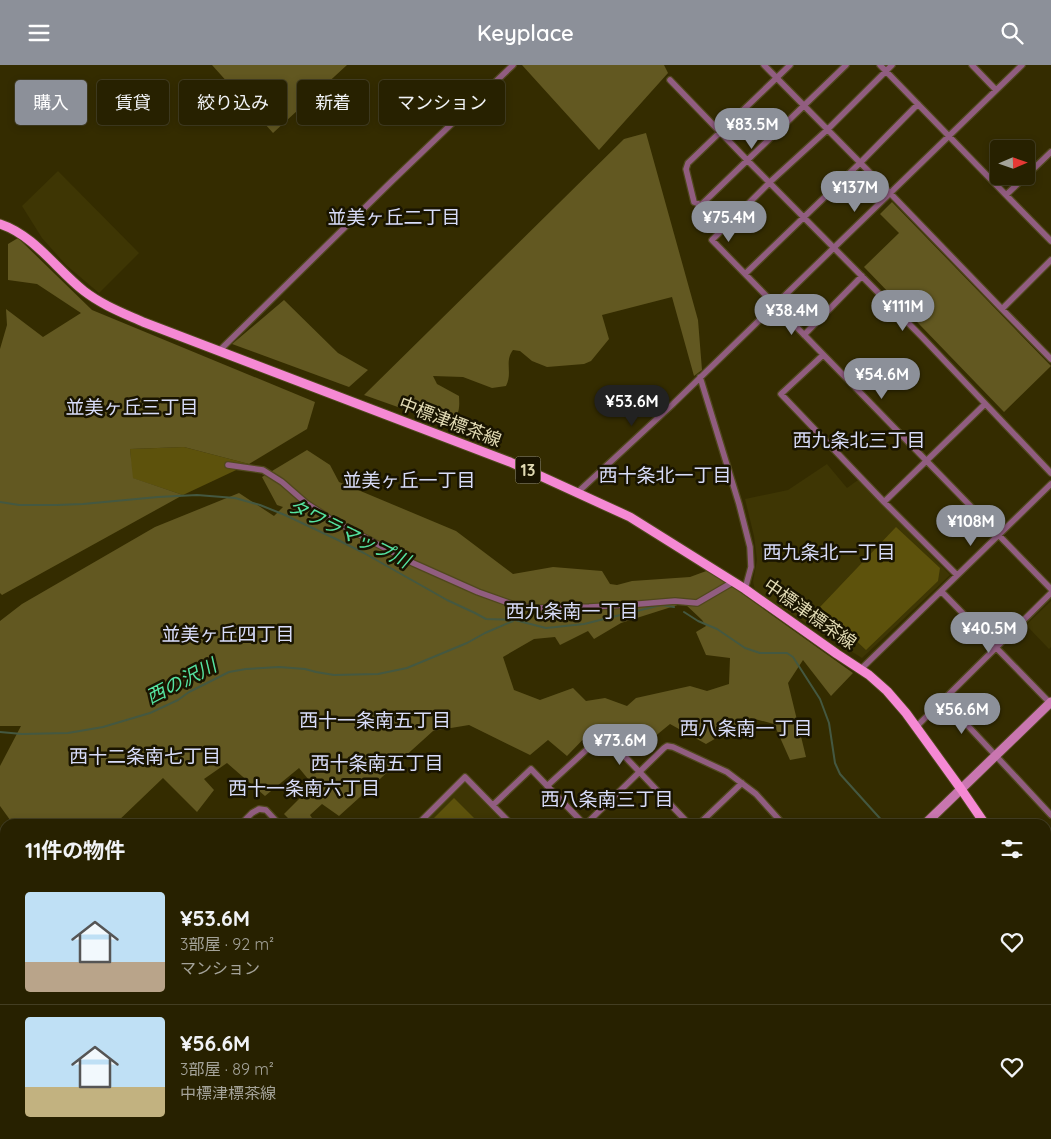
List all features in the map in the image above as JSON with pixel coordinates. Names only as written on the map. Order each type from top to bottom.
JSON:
[{"type":"main road","name":"中標津標茶線","points":[[0,225],[25,236],[77,285],[98,300],[143,322],[510,462],[630,517],[745,589],[869,675],[887,691],[916,727],[982,819]]},
{"type":"main road","points":[[930,819],[1051,703]]},
{"type":"street","points":[[219,351],[513,65]]},
{"type":"street","points":[[764,65],[1051,359]]},
{"type":"street","points":[[790,65],[688,163],[686,169],[694,202],[701,205],[846,65]]},
{"type":"street","points":[[880,65],[1051,241]]},
{"type":"street","points":[[892,65],[712,240],[1051,589]]},
{"type":"street","points":[[972,65],[996,90]]},
{"type":"street","points":[[578,492],[700,377],[1022,65]]},
{"type":"street","points":[[670,80],[923,338],[1051,473]]},
{"type":"street","points":[[745,274],[918,105]]},
{"type":"street","points":[[1035,167],[1051,152]]},
{"type":"street","points":[[1006,195],[1017,185]]},
{"type":"street","points":[[1002,309],[1051,260]]},
{"type":"street","points":[[804,335],[862,277]]},
{"type":"street","points":[[823,355],[780,394],[957,575]]},
{"type":"street","points":[[700,377],[750,547],[751,567],[745,589]]},
{"type":"street","points":[[884,502],[985,404]]},
{"type":"street","points":[[228,465],[263,470],[332,520],[412,563],[478,592],[517,606],[589,607],[675,601],[697,603],[733,582]]},
{"type":"street","points":[[860,670],[1051,485]]},
{"type":"street","points":[[941,591],[1051,703]]},
{"type":"street","points":[[916,727],[1051,593]]},
{"type":"street","points":[[943,699],[1051,815]]},
{"type":"street","points":[[547,786],[596,741],[600,739],[606,740],[612,743],[640,771],[684,819]]},
{"type":"street","points":[[590,819],[668,746],[727,772],[756,794],[778,819]]},
{"type":"street","points":[[493,805],[531,769],[580,819]]},
{"type":"street","points":[[423,819],[465,777],[506,819]]},
{"type":"street","points":[[704,819],[742,783]]},
{"type":"street","points":[[246,819],[259,809],[266,810],[274,819]]},
{"type":"shaded area","points":[[212,65],[347,65],[331,80],[297,80],[297,111],[287,120],[287,80],[225,80]]},
{"type":"shaded area","points":[[522,65],[664,65],[668,73],[599,150]]},
{"type":"shaded area","points":[[266,125],[282,125],[273,133]]},
{"type":"shaded area","points":[[646,133],[698,320],[702,370],[694,376],[672,297],[602,315],[609,339],[591,361],[584,364],[547,367],[532,361],[520,351],[513,350],[509,359],[509,376],[506,386],[492,388],[463,377],[433,376],[437,384],[459,396],[457,414],[446,421],[440,422],[364,395],[624,139]]},
{"type":"shaded area","points":[[58,171],[139,253],[99,293],[66,265],[42,238],[22,206]]},
{"type":"shaded area","points":[[892,202],[1051,366],[1004,412],[864,267],[899,233],[880,214]]},
{"type":"shaded area","points":[[18,238],[92,310],[315,402],[307,429],[249,464],[184,447],[130,449],[133,478],[183,495],[2,595],[0,593],[0,349],[7,325],[6,309],[43,337],[81,313],[37,284],[8,280],[8,244]]},
{"type":"shaded area","points":[[284,300],[338,353],[368,370],[349,387],[232,344]]},
{"type":"shaded area","points":[[184,447],[249,464],[183,495],[132,478],[130,449]]},
{"type":"shaded area","points":[[307,450],[330,465],[339,482],[456,531],[513,574],[553,567],[602,571],[610,584],[617,585],[632,581],[690,577],[709,570],[853,673],[831,696],[803,660],[788,683],[806,757],[790,760],[774,724],[751,718],[706,744],[670,724],[653,738],[593,729],[567,756],[548,740],[530,755],[469,725],[433,731],[339,816],[322,804],[310,815],[313,819],[289,819],[284,814],[313,785],[299,768],[265,796],[227,763],[204,779],[214,790],[197,812],[163,778],[120,819],[9,819],[0,806],[0,766],[21,726],[0,726],[0,621],[22,604],[155,527],[239,493],[274,516],[283,507],[277,505],[262,477]],"holes":[[[684,603],[706,626],[696,632],[706,655],[730,658],[729,684],[707,691],[690,686],[636,698],[627,706],[605,698],[586,701],[573,688],[540,700],[514,690],[503,657],[534,639],[555,637],[560,645],[588,631],[594,639],[621,623]]]},
{"type":"shaded area","points":[[827,464],[847,488],[858,480],[950,575],[862,658],[755,591],[753,581],[757,560],[754,536],[745,499],[788,490]]},
{"type":"shaded area","points":[[896,527],[940,568],[938,581],[866,650],[820,607]]},
{"type":"shaded area","points":[[1051,601],[1051,647],[1049,649],[1026,625]]},
{"type":"shaded area","points":[[465,782],[500,819],[428,819]]},
{"type":"shaded area","points":[[454,798],[475,819],[433,819]]},
{"type":"waterway","name":"タワラマップ川","points":[[0,502],[19,505],[57,505],[197,495],[235,498],[285,515],[338,540],[447,600],[486,619],[515,620],[546,628],[584,624],[661,605],[674,607]]},
{"type":"waterway","name":"タワラマップ川","points":[[684,612],[698,621],[717,629],[745,648],[760,653],[787,653],[793,657],[820,699],[829,723],[835,763],[840,774],[880,819]]},
{"type":"waterway","name":"西の沢川","points":[[0,732],[22,734],[68,733],[103,727],[150,713],[229,672],[246,669],[279,667],[305,669],[334,675],[378,674],[407,668],[513,621]]},
{"type":"district","name":"並美ヶ丘二丁目","points":[[394,217]]},
{"type":"district","name":"並美ヶ丘三丁目","points":[[132,407]]},
{"type":"district","name":"西九条北三丁目","points":[[859,440]]},
{"type":"district","name":"西十条北一丁目","points":[[665,475]]},
{"type":"district","name":"並美ヶ丘一丁目","points":[[409,480]]},
{"type":"district","name":"西九条北一丁目","points":[[829,552]]},
{"type":"district","name":"西九条南一丁目","points":[[572,611]]},
{"type":"district","name":"並美ヶ丘四丁目","points":[[228,634]]},
{"type":"district","name":"西十一条南五丁目","points":[[375,720]]},
{"type":"district","name":"西八条南一丁目","points":[[746,728]]},
{"type":"district","name":"西十二条南七丁目","points":[[145,756]]},
{"type":"district","name":"西十条南五丁目","points":[[377,763]]},
{"type":"district","name":"西十一条南六丁目","points":[[304,788]]},
{"type":"district","name":"西八条南三丁目","points":[[607,799]]}]
